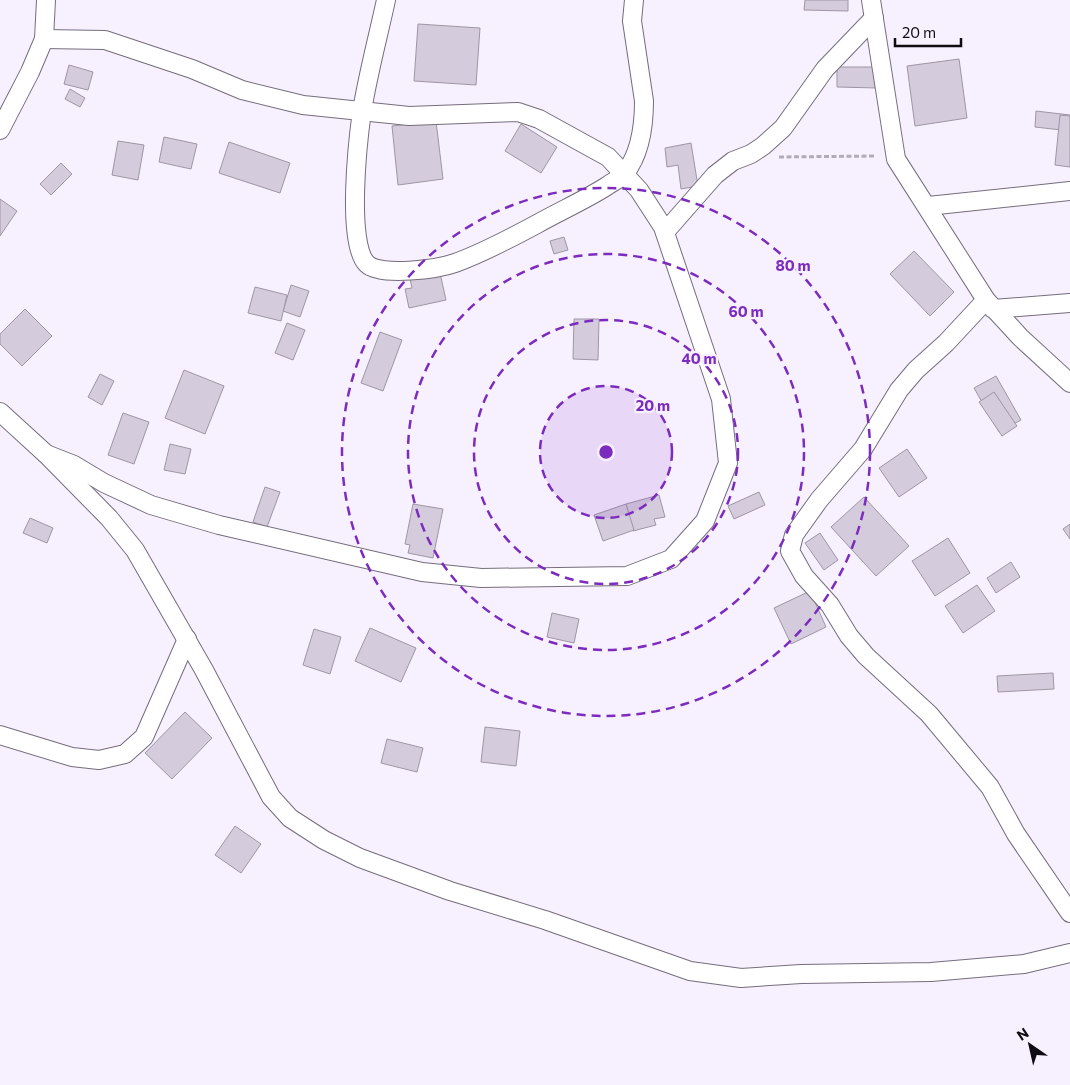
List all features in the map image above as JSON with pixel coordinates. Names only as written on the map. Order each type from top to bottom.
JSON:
[{"type":"street","points":[[0,130],[44,40],[46,0]]},
{"type":"street","points":[[386,0],[362,111],[354,194],[356,230],[361,254],[367,264],[381,270],[406,271],[454,263],[513,237],[596,193],[625,174],[641,134],[644,113],[644,101],[632,20],[634,0]]},
{"type":"street","points":[[871,0],[896,158],[989,304],[1070,383]]},
{"type":"street","points":[[665,232],[715,174],[733,161],[751,154],[783,128],[825,69],[874,18]]},
{"type":"street","points":[[44,40],[105,40],[192,69],[242,90],[303,105],[409,116],[518,112],[539,119],[608,156],[640,190],[665,232],[721,398],[728,463],[705,521],[671,559],[627,576],[481,578],[422,572],[219,525],[151,505],[104,483],[74,465],[46,454]]},
{"type":"street","points":[[928,206],[1070,191]]},
{"type":"street","points":[[1070,303],[989,304],[916,370],[899,390],[863,449],[819,500],[794,535],[790,551],[804,576],[830,604],[849,636],[866,656],[929,714],[990,787],[1016,834],[1070,913]]},
{"type":"street","points":[[0,412],[46,454],[109,518],[135,550],[187,639],[271,797],[290,818],[324,840],[360,858],[423,881],[690,971],[741,978],[985,968],[1024,964],[1070,953]]},
{"type":"street","points":[[0,735],[72,757],[100,760],[124,754],[144,737],[187,639]]},
{"type":"path","points":[[751,154],[787,158],[842,155],[896,158]]},
{"type":"building","points":[[805,0],[848,0],[848,11],[804,10]]},
{"type":"building","points":[[418,24],[480,28],[476,85],[414,81]]},
{"type":"building","points":[[959,59],[967,118],[915,126],[907,66]]},
{"type":"building","points":[[69,65],[93,72],[88,90],[64,84]]},
{"type":"building","points":[[837,67],[877,67],[877,88],[837,87]]},
{"type":"building","points":[[70,89],[85,98],[80,107],[65,99]]},
{"type":"building","points":[[1036,111],[1070,115],[1070,131],[1035,127]]},
{"type":"building","points":[[1060,115],[1070,116],[1070,167],[1055,165]]},
{"type":"building","points":[[436,121],[443,179],[398,185],[392,126]]},
{"type":"building","points":[[521,124],[557,147],[541,173],[505,151]]},
{"type":"building","points":[[164,137],[197,144],[191,169],[159,162]]},
{"type":"building","points":[[118,141],[144,145],[138,180],[112,175]]},
{"type":"building","points":[[229,142],[290,163],[280,193],[219,173]]},
{"type":"building","points":[[691,143],[698,186],[681,189],[678,165],[667,167],[665,148]]},
{"type":"building","points":[[61,163],[72,174],[51,195],[40,184]]},
{"type":"building","points":[[0,199],[17,211],[0,236]]},
{"type":"building","points":[[564,237],[568,250],[554,254],[550,241]]},
{"type":"building","points":[[914,251],[954,292],[930,316],[890,274]]},
{"type":"building","points":[[440,273],[446,300],[409,308],[405,289],[412,288],[410,279]]},
{"type":"building","points":[[291,285],[309,291],[300,317],[283,311]]},
{"type":"building","points":[[255,287],[287,295],[281,321],[248,313]]},
{"type":"building","points":[[25,309],[52,336],[22,366],[0,344],[0,334]]},
{"type":"building","points":[[574,319],[599,319],[598,360],[573,359]]},
{"type":"building","points":[[287,323],[305,330],[293,360],[275,353]]},
{"type":"building","points":[[380,332],[402,340],[383,391],[361,383]]},
{"type":"building","points":[[184,370],[224,386],[205,434],[165,418]]},
{"type":"building","points":[[100,374],[114,381],[102,405],[88,397]]},
{"type":"building","points":[[996,376],[1021,420],[999,432],[974,388]]},
{"type":"building","points":[[994,392],[1017,426],[1002,436],[979,402]]},
{"type":"building","points":[[123,413],[149,422],[134,464],[108,455]]},
{"type":"building","points":[[170,444],[191,449],[185,474],[164,470]]},
{"type":"building","points":[[907,449],[927,478],[899,497],[879,468]]},
{"type":"building","points":[[265,487],[280,492],[267,527],[253,522]]},
{"type":"building","points":[[759,492],[765,505],[734,519],[728,506]]},
{"type":"building","points":[[659,495],[665,517],[654,519],[656,525],[633,531],[626,504]]},
{"type":"building","points":[[864,497],[909,546],[876,576],[831,527]]},
{"type":"building","points":[[413,504],[443,509],[433,558],[408,553],[410,545],[405,544]]},
{"type":"building","points":[[626,504],[634,530],[603,541],[594,515]]},
{"type":"building","points":[[30,518],[53,528],[47,543],[23,533]]},
{"type":"building","points":[[1070,524],[1070,539],[1063,529]]},
{"type":"building","points":[[820,533],[838,560],[824,570],[805,543]]},
{"type":"building","points":[[948,538],[970,573],[935,596],[912,561]]},
{"type":"building","points":[[1011,562],[1020,577],[996,593],[987,578]]},
{"type":"building","points":[[977,585],[995,611],[963,633],[945,606]]},
{"type":"building","points":[[810,591],[826,627],[791,644],[774,608]]},
{"type":"building","points":[[552,613],[579,619],[574,643],[547,637]]},
{"type":"building","points":[[370,628],[416,648],[401,682],[355,661]]},
{"type":"building","points":[[314,629],[341,637],[330,674],[303,665]]},
{"type":"building","points":[[1053,673],[1054,689],[998,692],[997,676]]},
{"type":"building","points":[[185,712],[212,738],[172,779],[145,753]]},
{"type":"building","points":[[485,727],[520,731],[516,766],[481,762]]},
{"type":"building","points":[[387,739],[423,748],[417,772],[381,763]]},
{"type":"building","points":[[235,826],[261,844],[241,873],[215,855]]}]
